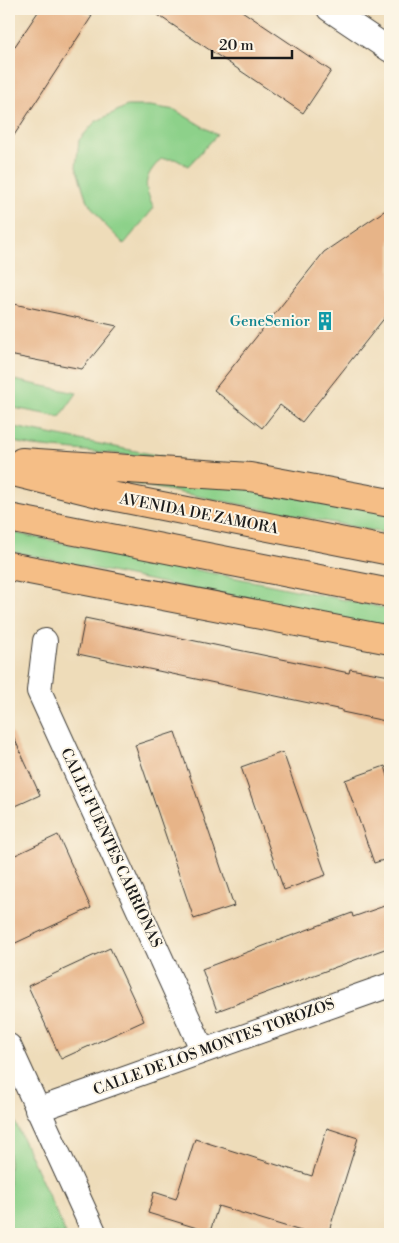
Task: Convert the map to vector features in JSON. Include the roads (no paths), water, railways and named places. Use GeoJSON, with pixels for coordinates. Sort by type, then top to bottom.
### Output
{"type":"FeatureCollection","features":[{"type":"Feature","properties":{"kind":"highway"},"geometry":{"type":"LineString","coordinates":[[9,461],[250,478],[390,503]]}},
{"type":"Feature","properties":{"kind":"highway","name":"AVENIDA DE ZAMORA"},"geometry":{"type":"LineString","coordinates":[[9,471],[106,495],[390,551]]}},
{"type":"Feature","properties":{"kind":"highway"},"geometry":{"type":"LineString","coordinates":[[9,518],[390,593]]}},
{"type":"Feature","properties":{"kind":"highway"},"geometry":{"type":"LineString","coordinates":[[9,566],[390,640]]}},
{"type":"Feature","properties":{"kind":"street"},"geometry":{"type":"LineString","coordinates":[[329,9],[390,50]]}},
{"type":"Feature","properties":{"kind":"street","name":"CALLE FUENTES CARRIONAS"},"geometry":{"type":"LineString","coordinates":[[46,641],[39,691],[203,1051]]}},
{"type":"Feature","properties":{"kind":"street","name":"CALLE DE LOS MONTES TOROZOS"},"geometry":{"type":"LineString","coordinates":[[37,1110],[390,985]]}},
{"type":"Feature","properties":{"kind":"street"},"geometry":{"type":"LineString","coordinates":[[9,1046],[95,1234]]}},
{"type":"Feature","properties":{"kind":"place","name":"GeneSenior"},"geometry":{"type":"Point","coordinates":[325,321]}}]}
